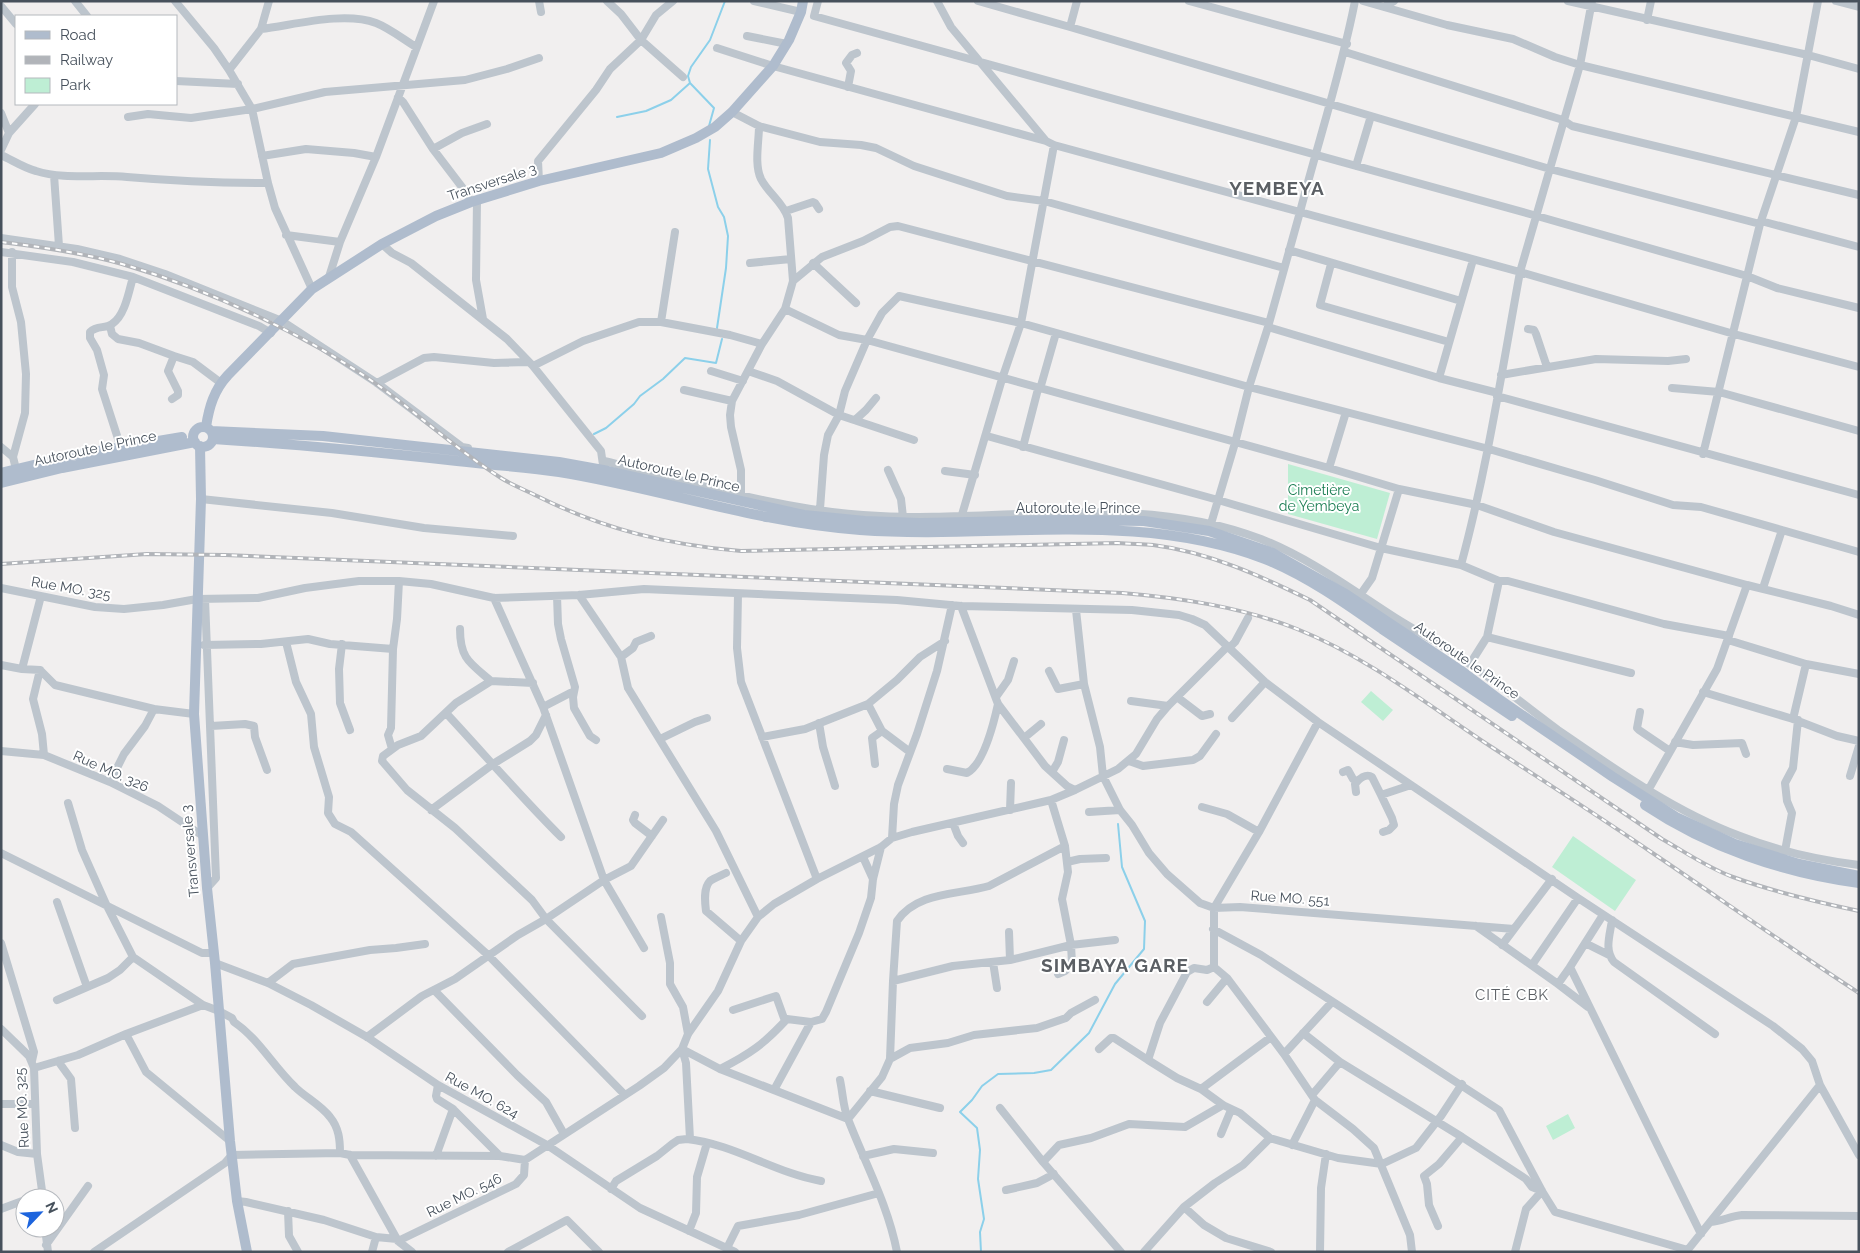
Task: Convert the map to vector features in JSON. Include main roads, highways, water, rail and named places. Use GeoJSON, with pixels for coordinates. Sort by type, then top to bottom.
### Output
{"type":"FeatureCollection","features":[{"type":"Feature","properties":{"kind":"main road","name":"Transversale 3"},"geometry":{"type":"LineString","coordinates":[[210,432],[209,407],[220,384],[312,289],[382,244],[436,216],[474,201],[539,181],[661,152],[696,138],[715,127],[732,112],[773,66],[787,44],[801,12],[803,1]]}},
{"type":"Feature","properties":{"kind":"main road"},"geometry":{"type":"LineString","coordinates":[[198,428],[210,432],[206,446],[196,441],[198,428]]}},
{"type":"Feature","properties":{"kind":"main road","name":"Autoroute le Prince"},"geometry":{"type":"LineString","coordinates":[[210,432],[323,436],[603,465],[811,516],[865,521],[920,523],[961,519],[1144,521],[1210,527],[1273,553],[1358,598],[1463,672],[1646,794],[1676,817],[1735,844],[1799,864],[1859,876]]}},
{"type":"Feature","properties":{"kind":"main road","name":"Autoroute le Prince"},"geometry":{"type":"LineString","coordinates":[[210,432],[557,472],[790,521],[858,530],[922,533],[1072,530],[1142,531],[1202,540],[1266,560],[1306,580],[1351,608],[1672,824],[1732,851],[1798,872],[1859,883]]}},
{"type":"Feature","properties":{"kind":"main road","name":"Transversale 3"},"geometry":{"type":"LineString","coordinates":[[196,441],[201,499],[201,599],[195,644],[194,714],[207,888],[230,1141],[237,1201],[247,1252]]}},
{"type":"Feature","properties":{"kind":"main road","name":"Autoroute le Prince"},"geometry":{"type":"LineString","coordinates":[[1,473],[75,455],[121,448],[196,441]]}},
{"type":"Feature","properties":{"kind":"main road","name":"Autoroute le Prince"},"geometry":{"type":"LineString","coordinates":[[1,484],[62,468],[196,441]]}},
{"type":"Feature","properties":{"kind":"waterway"},"geometry":{"type":"LineString","coordinates":[[709,126],[714,108],[690,83],[688,76],[691,67],[710,40],[725,1]]}},
{"type":"Feature","properties":{"kind":"waterway"},"geometry":{"type":"LineString","coordinates":[[617,117],[646,111],[671,100],[690,83]]}},
{"type":"Feature","properties":{"kind":"waterway"},"geometry":{"type":"LineString","coordinates":[[710,140],[708,169],[718,207],[724,217],[728,236],[726,268],[717,328]]}},
{"type":"Feature","properties":{"kind":"waterway"},"geometry":{"type":"LineString","coordinates":[[594,434],[606,428],[685,358],[716,363],[722,339]]}},
{"type":"Feature","properties":{"kind":"waterway"},"geometry":{"type":"LineString","coordinates":[[981,1252],[980,1232],[984,1219],[978,1179],[980,1150],[977,1128],[960,1112],[982,1086],[998,1074],[1034,1073],[1051,1070],[1089,1033],[1115,984],[1144,949],[1145,921],[1122,867],[1118,824]]}},
{"type":"Feature","properties":{"kind":"railway"},"geometry":{"type":"LineString","coordinates":[[1,242],[62,251],[122,264],[198,290],[249,312],[321,349],[378,385],[471,458],[505,481],[586,518],[636,534],[688,545],[741,551],[1144,544],[1174,548],[1234,566],[1310,600],[1662,839],[1706,864],[1733,877],[1764,887],[1859,911]]}},
{"type":"Feature","properties":{"kind":"railway"},"geometry":{"type":"LineString","coordinates":[[1,564],[147,554],[225,555],[1122,593],[1189,601],[1233,609],[1297,629],[1348,653],[1420,698],[1859,993]]}},
{"type":"Feature","properties":{"kind":"district","name":"YEMBEYA"},"geometry":{"type":"Point","coordinates":[1277,188]}},
{"type":"Feature","properties":{"kind":"district","name":"SIMBAYA GARE"},"geometry":{"type":"Point","coordinates":[1115,965]}},
{"type":"Feature","properties":{"kind":"district","name":"CITÉ CBK"},"geometry":{"type":"Point","coordinates":[1512,995]}},
{"type":"Feature","properties":{"kind":"park label","name":"Cimetière de Yembeya"},"geometry":{"type":"Point","coordinates":[1319,498]}}]}
